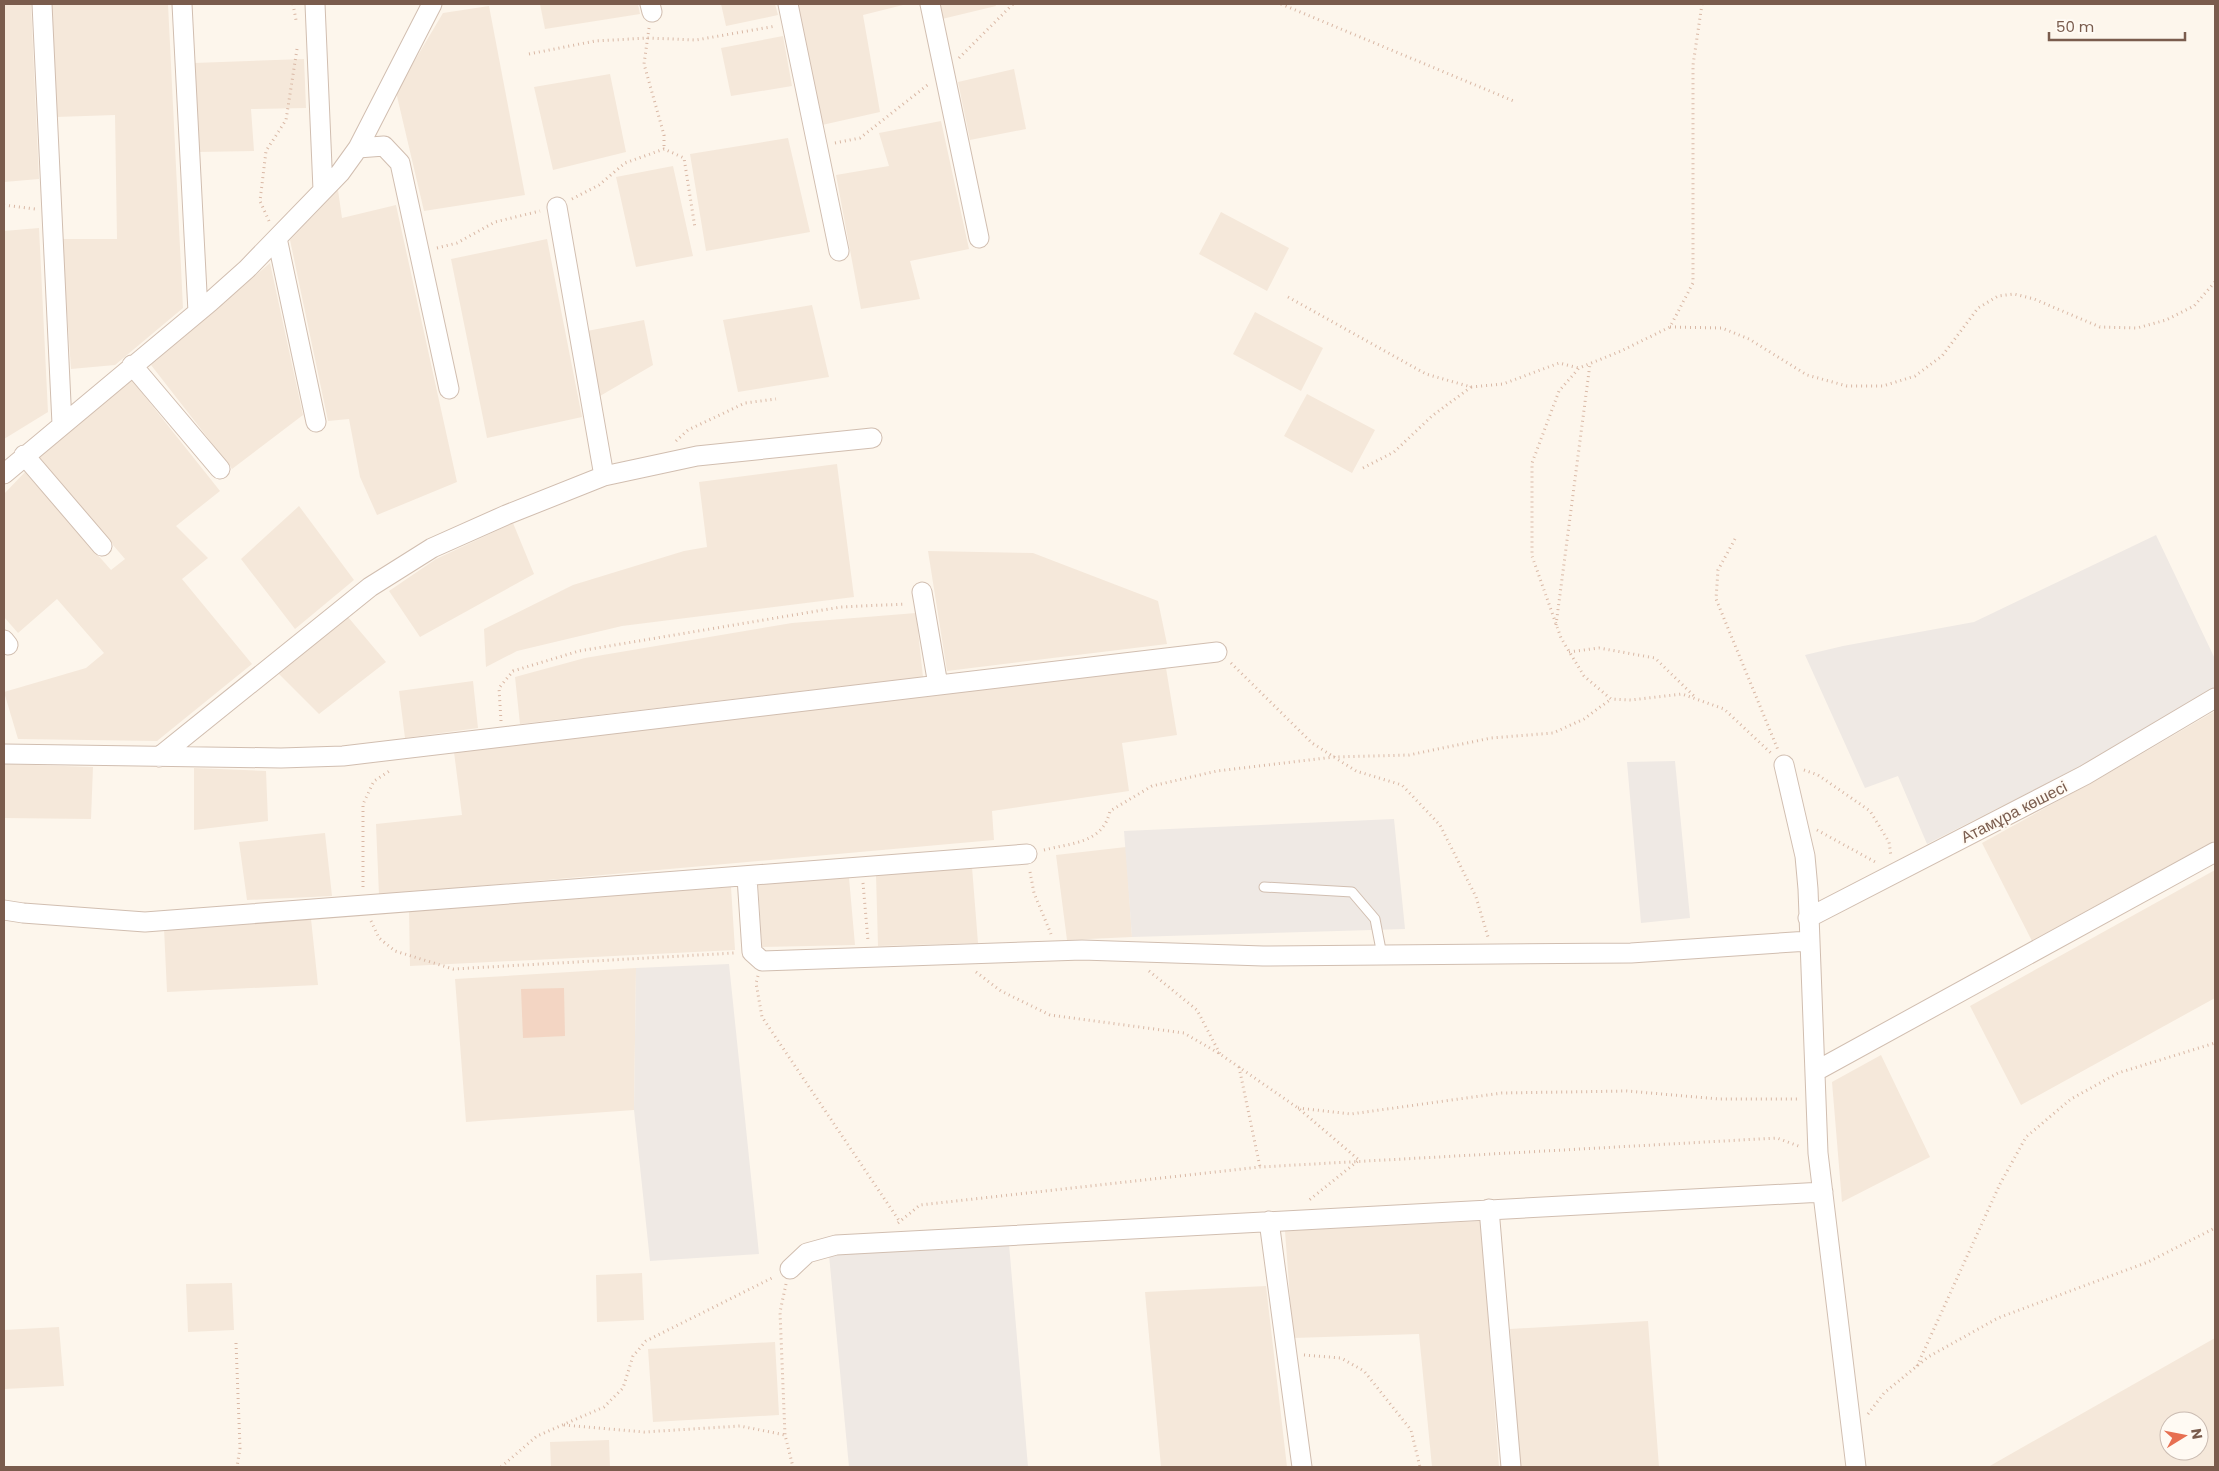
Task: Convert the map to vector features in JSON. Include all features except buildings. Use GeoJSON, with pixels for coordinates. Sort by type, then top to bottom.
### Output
{"type":"FeatureCollection","features":[{"type":"Feature","properties":{"kind":"street"},"geometry":{"type":"LineString","coordinates":[[42,4],[62,424]]}},
{"type":"Feature","properties":{"kind":"street"},"geometry":{"type":"LineString","coordinates":[[182,4],[198,312]]}},
{"type":"Feature","properties":{"kind":"street"},"geometry":{"type":"LineString","coordinates":[[315,4],[323,190]]}},
{"type":"Feature","properties":{"kind":"street"},"geometry":{"type":"LineString","coordinates":[[4,474],[132,365],[198,312],[247,268],[340,173],[358,148],[432,4]]}},
{"type":"Feature","properties":{"kind":"street"},"geometry":{"type":"LineString","coordinates":[[788,4],[839,251]]}},
{"type":"Feature","properties":{"kind":"street"},"geometry":{"type":"LineString","coordinates":[[930,4],[979,238]]}},
{"type":"Feature","properties":{"kind":"street"},"geometry":{"type":"LineString","coordinates":[[358,148],[384,146],[400,164],[449,389]]}},
{"type":"Feature","properties":{"kind":"street"},"geometry":{"type":"LineString","coordinates":[[557,207],[604,476]]}},
{"type":"Feature","properties":{"kind":"street"},"geometry":{"type":"LineString","coordinates":[[277,238],[316,422]]}},
{"type":"Feature","properties":{"kind":"street"},"geometry":{"type":"LineString","coordinates":[[132,365],[220,469]]}},
{"type":"Feature","properties":{"kind":"street"},"geometry":{"type":"LineString","coordinates":[[159,756],[370,587],[432,548],[506,515],[604,476],[697,456],[872,438]]}},
{"type":"Feature","properties":{"kind":"street"},"geometry":{"type":"LineString","coordinates":[[24,456],[102,546]]}},
{"type":"Feature","properties":{"kind":"street"},"geometry":{"type":"LineString","coordinates":[[923,598],[938,685]]}},
{"type":"Feature","properties":{"kind":"street"},"geometry":{"type":"LineString","coordinates":[[4,754],[281,758],[343,756],[1217,652]]}},
{"type":"Feature","properties":{"kind":"street","name":"Атамұра көшесі"},"geometry":{"type":"LineString","coordinates":[[1808,918],[2085,775],[2215,698]]}},
{"type":"Feature","properties":{"kind":"street"},"geometry":{"type":"LineString","coordinates":[[1784,765],[1805,856],[1816,1071],[1818,1153],[1856,1467]]}},
{"type":"Feature","properties":{"kind":"street"},"geometry":{"type":"LineString","coordinates":[[1816,1071],[2215,852]]}},
{"type":"Feature","properties":{"kind":"street"},"geometry":{"type":"LineString","coordinates":[[4,910],[145,922],[1027,854]]}},
{"type":"Feature","properties":{"kind":"street"},"geometry":{"type":"LineString","coordinates":[[747,877],[752,952],[762,960],[1058,951],[1125,951],[1263,956],[1631,953],[1809,941]]}},
{"type":"Feature","properties":{"kind":"street"},"geometry":{"type":"LineString","coordinates":[[790,1269],[807,1253],[836,1245],[1823,1192]]}},
{"type":"Feature","properties":{"kind":"street"},"geometry":{"type":"LineString","coordinates":[[1489,1209],[1511,1467]]}},
{"type":"Feature","properties":{"kind":"street"},"geometry":{"type":"LineString","coordinates":[[1269,1221],[1302,1467]]}},
{"type":"Feature","properties":{"kind":"lane"},"geometry":{"type":"LineString","coordinates":[[1264,887],[1352,892],[1375,919],[1382,955]]}},
{"type":"Feature","properties":{"kind":"path"},"geometry":{"type":"LineString","coordinates":[[293,4],[296,22]]}},
{"type":"Feature","properties":{"kind":"path"},"geometry":{"type":"LineString","coordinates":[[818,148],[860,138],[944,72],[1013,4]]}},
{"type":"Feature","properties":{"kind":"path"},"geometry":{"type":"LineString","coordinates":[[1281,4],[1516,102]]}},
{"type":"Feature","properties":{"kind":"path"},"geometry":{"type":"LineString","coordinates":[[1670,327],[1693,283],[1693,65],[1702,4]]}},
{"type":"Feature","properties":{"kind":"path"},"geometry":{"type":"LineString","coordinates":[[651,8],[644,64],[664,135],[664,149]]}},
{"type":"Feature","properties":{"kind":"path"},"geometry":{"type":"LineString","coordinates":[[529,54],[595,41],[648,38],[696,40],[792,23]]}},
{"type":"Feature","properties":{"kind":"path"},"geometry":{"type":"LineString","coordinates":[[277,238],[260,201],[266,151],[286,120],[299,41]]}},
{"type":"Feature","properties":{"kind":"path"},"geometry":{"type":"LineString","coordinates":[[419,253],[457,244],[495,222],[557,207],[598,185],[625,163],[664,149],[684,158],[695,228]]}},
{"type":"Feature","properties":{"kind":"path"},"geometry":{"type":"LineString","coordinates":[[4,205],[52,211]]}},
{"type":"Feature","properties":{"kind":"path"},"geometry":{"type":"LineString","coordinates":[[1895,874],[1888,842],[1870,811],[1818,774],[1784,765],[1724,709],[1682,694],[1631,700],[1611,698],[1584,676],[1556,626],[1532,556],[1532,463],[1559,391],[1579,368],[1621,351],[1670,327],[1722,328],[1749,339],[1807,375],[1847,386],[1883,386],[1915,376],[1942,356],[1978,308],[1998,296],[2014,294],[2034,299],[2100,327],[2137,328],[2166,320],[2194,306],[2215,282]]}},
{"type":"Feature","properties":{"kind":"path"},"geometry":{"type":"LineString","coordinates":[[1288,297],[1426,374],[1471,387],[1503,384],[1559,363],[1579,368]]}},
{"type":"Feature","properties":{"kind":"path"},"geometry":{"type":"LineString","coordinates":[[1556,626],[1590,364]]}},
{"type":"Feature","properties":{"kind":"path"},"geometry":{"type":"LineString","coordinates":[[1364,468],[1394,452],[1432,416],[1471,387]]}},
{"type":"Feature","properties":{"kind":"path"},"geometry":{"type":"LineString","coordinates":[[651,466],[688,430],[745,403],[776,399]]}},
{"type":"Feature","properties":{"kind":"path"},"geometry":{"type":"LineString","coordinates":[[1734,539],[1718,570],[1716,599],[1768,721],[1784,765]]}},
{"type":"Feature","properties":{"kind":"path"},"geometry":{"type":"LineString","coordinates":[[502,737],[499,688],[513,671],[579,651],[841,607],[923,598]]}},
{"type":"Feature","properties":{"kind":"path"},"geometry":{"type":"LineString","coordinates":[[1569,652],[1599,648],[1655,658],[1698,700]]}},
{"type":"Feature","properties":{"kind":"path"},"geometry":{"type":"LineString","coordinates":[[1217,652],[1240,670],[1312,743],[1356,771],[1402,785],[1440,825],[1476,897],[1493,954]]}},
{"type":"Feature","properties":{"kind":"path"},"geometry":{"type":"LineString","coordinates":[[1058,951],[1034,893],[1027,854],[1092,838],[1107,823],[1110,811],[1152,786],[1217,770],[1334,757],[1409,754],[1491,738],[1553,733],[1584,719],[1611,698]]}},
{"type":"Feature","properties":{"kind":"path"},"geometry":{"type":"LineString","coordinates":[[1795,815],[1825,836],[1854,849],[1895,874]]}},
{"type":"Feature","properties":{"kind":"path"},"geometry":{"type":"LineString","coordinates":[[861,867],[869,957]]}},
{"type":"Feature","properties":{"kind":"path"},"geometry":{"type":"LineString","coordinates":[[1125,951],[1197,1010],[1220,1054]]}},
{"type":"Feature","properties":{"kind":"path"},"geometry":{"type":"LineString","coordinates":[[954,954],[1001,991],[1050,1015],[1184,1034],[1220,1054],[1298,1108],[1360,1160]]}},
{"type":"Feature","properties":{"kind":"path"},"geometry":{"type":"LineString","coordinates":[[762,960],[756,983],[762,1017],[913,1241]]}},
{"type":"Feature","properties":{"kind":"path"},"geometry":{"type":"LineString","coordinates":[[1917,1366],[2000,1184],[2026,1137],[2071,1099],[2118,1073],[2215,1043]]}},
{"type":"Feature","properties":{"kind":"path"},"geometry":{"type":"LineString","coordinates":[[1238,1066],[1260,1167]]}},
{"type":"Feature","properties":{"kind":"path"},"geometry":{"type":"LineString","coordinates":[[1298,1108],[1352,1114],[1502,1093],[1626,1091],[1719,1099],[1817,1099]]}},
{"type":"Feature","properties":{"kind":"path"},"geometry":{"type":"LineString","coordinates":[[892,1226],[900,1222],[920,1205],[1260,1167],[1777,1138],[1818,1153]]}},
{"type":"Feature","properties":{"kind":"path"},"geometry":{"type":"LineString","coordinates":[[1307,1202],[1360,1160]]}},
{"type":"Feature","properties":{"kind":"path"},"geometry":{"type":"LineString","coordinates":[[1853,1432],[1884,1393],[1928,1357],[1998,1318],[2148,1262],[2215,1228]]}},
{"type":"Feature","properties":{"kind":"path"},"geometry":{"type":"LineString","coordinates":[[501,1467],[537,1436],[604,1406],[623,1388],[633,1356],[646,1342],[790,1269]]}},
{"type":"Feature","properties":{"kind":"path"},"geometry":{"type":"LineString","coordinates":[[790,1269],[780,1312],[786,1435],[793,1467]]}},
{"type":"Feature","properties":{"kind":"path"},"geometry":{"type":"LineString","coordinates":[[236,1343],[240,1448],[237,1467]]}},
{"type":"Feature","properties":{"kind":"path"},"geometry":{"type":"LineString","coordinates":[[1286,1353],[1341,1358],[1364,1371],[1411,1430],[1420,1467]]}},
{"type":"Feature","properties":{"kind":"path"},"geometry":{"type":"LineString","coordinates":[[563,1425],[644,1432],[740,1426],[786,1435]]}},
{"type":"Feature","properties":{"kind":"shaded area"},"geometry":{"type":"Polygon","coordinates":[[[4,4],[31,4],[39,179],[4,182],[4,4]]]}},
{"type":"Feature","properties":{"kind":"shaded area"},"geometry":{"type":"Polygon","coordinates":[[[51,4],[168,4],[183,308],[115,365],[71,369],[62,239],[117,239],[115,115],[56,117],[51,4]]]}},
{"type":"Feature","properties":{"kind":"shaded area"},"geometry":{"type":"Polygon","coordinates":[[[540,4],[638,4],[640,14],[545,29],[540,4]]]}},
{"type":"Feature","properties":{"kind":"shaded area"},"geometry":{"type":"Polygon","coordinates":[[[721,4],[775,4],[778,15],[726,26],[721,4]]]}},
{"type":"Feature","properties":{"kind":"shaded area"},"geometry":{"type":"Polygon","coordinates":[[[798,4],[907,4],[863,15],[880,112],[822,125],[798,4]]]}},
{"type":"Feature","properties":{"kind":"shaded area"},"geometry":{"type":"Polygon","coordinates":[[[938,4],[995,4],[996,6],[942,19],[938,4]]]}},
{"type":"Feature","properties":{"kind":"shaded area"},"geometry":{"type":"Polygon","coordinates":[[[489,6],[525,195],[424,211],[396,92],[443,13],[489,6]]]}},
{"type":"Feature","properties":{"kind":"shaded area"},"geometry":{"type":"Polygon","coordinates":[[[783,36],[792,86],[731,96],[721,48],[783,36]]]}},
{"type":"Feature","properties":{"kind":"shaded area"},"geometry":{"type":"Polygon","coordinates":[[[304,59],[306,108],[251,109],[254,151],[197,152],[194,63],[304,59]]]}},
{"type":"Feature","properties":{"kind":"shaded area"},"geometry":{"type":"Polygon","coordinates":[[[1014,69],[1026,129],[970,140],[958,82],[1014,69]]]}},
{"type":"Feature","properties":{"kind":"shaded area"},"geometry":{"type":"Polygon","coordinates":[[[610,74],[626,152],[553,170],[534,87],[610,74]]]}},
{"type":"Feature","properties":{"kind":"shaded area"},"geometry":{"type":"Polygon","coordinates":[[[941,121],[969,249],[910,261],[920,299],[861,309],[836,175],[889,166],[879,133],[941,121]]]}},
{"type":"Feature","properties":{"kind":"shaded area"},"geometry":{"type":"Polygon","coordinates":[[[788,138],[810,232],[706,251],[690,154],[788,138]]]}},
{"type":"Feature","properties":{"kind":"shaded area"},"geometry":{"type":"Polygon","coordinates":[[[673,166],[693,256],[636,267],[616,177],[673,166]]]}},
{"type":"Feature","properties":{"kind":"shaded area"},"geometry":{"type":"Polygon","coordinates":[[[338,190],[342,218],[396,205],[457,482],[377,515],[360,477],[349,419],[328,421],[290,240],[338,190]]]}},
{"type":"Feature","properties":{"kind":"shaded area"},"geometry":{"type":"Polygon","coordinates":[[[1221,212],[1289,248],[1267,291],[1199,254],[1221,212]]]}},
{"type":"Feature","properties":{"kind":"shaded area"},"geometry":{"type":"Polygon","coordinates":[[[39,228],[48,412],[4,439],[4,231],[39,228]]]}},
{"type":"Feature","properties":{"kind":"shaded area"},"geometry":{"type":"Polygon","coordinates":[[[547,239],[582,417],[487,438],[451,259],[547,239]]]}},
{"type":"Feature","properties":{"kind":"shaded area"},"geometry":{"type":"Polygon","coordinates":[[[270,263],[303,415],[232,469],[151,365],[270,263]]]}},
{"type":"Feature","properties":{"kind":"shaded area"},"geometry":{"type":"Polygon","coordinates":[[[812,305],[829,377],[738,392],[723,320],[812,305]]]}},
{"type":"Feature","properties":{"kind":"shaded area"},"geometry":{"type":"Polygon","coordinates":[[[1255,312],[1323,348],[1301,391],[1233,354],[1255,312]]]}},
{"type":"Feature","properties":{"kind":"shaded area"},"geometry":{"type":"Polygon","coordinates":[[[644,320],[653,365],[600,396],[587,331],[644,320]]]}},
{"type":"Feature","properties":{"kind":"shaded area"},"geometry":{"type":"Polygon","coordinates":[[[131,379],[220,491],[176,526],[208,558],[182,579],[252,664],[157,741],[18,739],[4,692],[86,668],[104,653],[57,599],[18,633],[4,617],[4,494],[25,472],[111,570],[125,559],[38,458],[131,379]]]}},
{"type":"Feature","properties":{"kind":"shaded area"},"geometry":{"type":"Polygon","coordinates":[[[1307,394],[1375,430],[1352,473],[1284,436],[1307,394]]]}},
{"type":"Feature","properties":{"kind":"shaded area"},"geometry":{"type":"Polygon","coordinates":[[[837,464],[854,597],[622,626],[517,651],[486,667],[484,629],[573,585],[684,551],[707,547],[699,482],[837,464]]]}},
{"type":"Feature","properties":{"kind":"shaded area"},"geometry":{"type":"Polygon","coordinates":[[[299,506],[354,580],[295,629],[241,559],[299,506]]]}},
{"type":"Feature","properties":{"kind":"shaded area"},"geometry":{"type":"Polygon","coordinates":[[[513,523],[534,574],[420,637],[389,591],[436,559],[513,523]]]}},
{"type":"Feature","properties":{"kind":"shaded area"},"geometry":{"type":"Polygon","coordinates":[[[2156,535],[2215,659],[2215,691],[2083,765],[1927,844],[1898,776],[1865,788],[1805,655],[1843,646],[1974,622],[2156,535]]]}},
{"type":"Feature","properties":{"kind":"shaded area"},"geometry":{"type":"Polygon","coordinates":[[[928,551],[1033,553],[1158,601],[1167,644],[947,671],[928,551]]]}},
{"type":"Feature","properties":{"kind":"shaded area"},"geometry":{"type":"Polygon","coordinates":[[[916,613],[923,677],[520,724],[515,677],[585,658],[792,623],[916,613]]]}},
{"type":"Feature","properties":{"kind":"shaded area"},"geometry":{"type":"Polygon","coordinates":[[[348,617],[386,662],[319,714],[277,672],[348,617]]]}},
{"type":"Feature","properties":{"kind":"shaded area"},"geometry":{"type":"Polygon","coordinates":[[[1166,668],[1177,735],[1122,743],[1129,791],[992,811],[994,840],[379,895],[376,824],[462,815],[454,752],[1166,668]]]}},
{"type":"Feature","properties":{"kind":"shaded area"},"geometry":{"type":"Polygon","coordinates":[[[473,681],[478,728],[405,738],[399,691],[473,681]]]}},
{"type":"Feature","properties":{"kind":"shaded area"},"geometry":{"type":"Polygon","coordinates":[[[2215,711],[2215,840],[2032,941],[1982,843],[2114,770],[2215,711]]]}},
{"type":"Feature","properties":{"kind":"shaded area"},"geometry":{"type":"Polygon","coordinates":[[[1675,761],[1690,918],[1641,923],[1627,762],[1675,761]]]}},
{"type":"Feature","properties":{"kind":"shaded area"},"geometry":{"type":"Polygon","coordinates":[[[4,764],[93,767],[91,819],[4,818],[4,764]]]}},
{"type":"Feature","properties":{"kind":"shaded area"},"geometry":{"type":"Polygon","coordinates":[[[194,768],[266,771],[268,821],[194,830],[194,768]]]}},
{"type":"Feature","properties":{"kind":"shaded area"},"geometry":{"type":"Polygon","coordinates":[[[1394,819],[1405,929],[1132,937],[1124,831],[1394,819]]]}},
{"type":"Feature","properties":{"kind":"shaded area"},"geometry":{"type":"Polygon","coordinates":[[[325,833],[332,896],[247,900],[239,842],[325,833]]]}},
{"type":"Feature","properties":{"kind":"shaded area"},"geometry":{"type":"Polygon","coordinates":[[[1126,847],[1132,937],[1067,940],[1056,855],[1126,847]]]}},
{"type":"Feature","properties":{"kind":"shaded area"},"geometry":{"type":"Polygon","coordinates":[[[972,867],[978,943],[878,946],[876,875],[972,867]]]}},
{"type":"Feature","properties":{"kind":"shaded area"},"geometry":{"type":"Polygon","coordinates":[[[2215,870],[2215,998],[2021,1105],[1970,1006],[2215,870]]]}},
{"type":"Feature","properties":{"kind":"shaded area"},"geometry":{"type":"Polygon","coordinates":[[[849,878],[855,945],[762,947],[758,884],[849,878]]]}},
{"type":"Feature","properties":{"kind":"shaded area"},"geometry":{"type":"Polygon","coordinates":[[[731,887],[735,950],[410,966],[409,910],[731,887]]]}},
{"type":"Feature","properties":{"kind":"shaded area"},"geometry":{"type":"Polygon","coordinates":[[[311,919],[318,985],[167,992],[164,928],[311,919]]]}},
{"type":"Feature","properties":{"kind":"shaded area"},"geometry":{"type":"Polygon","coordinates":[[[729,964],[759,1254],[650,1261],[634,1110],[636,968],[729,964]]]}},
{"type":"Feature","properties":{"kind":"shaded area"},"geometry":{"type":"Polygon","coordinates":[[[636,968],[634,1110],[466,1122],[455,979],[636,968]]]}},
{"type":"Feature","properties":{"kind":"shaded area"},"geometry":{"type":"Polygon","coordinates":[[[1881,1055],[1930,1157],[1842,1202],[1832,1082],[1881,1055]]]}},
{"type":"Feature","properties":{"kind":"shaded area"},"geometry":{"type":"Polygon","coordinates":[[[1481,1221],[1499,1467],[1432,1467],[1419,1334],[1293,1338],[1285,1231],[1481,1221]]]}},
{"type":"Feature","properties":{"kind":"shaded area"},"geometry":{"type":"Polygon","coordinates":[[[1009,1244],[1028,1467],[849,1467],[829,1255],[1009,1244]]]}},
{"type":"Feature","properties":{"kind":"shaded area"},"geometry":{"type":"Polygon","coordinates":[[[642,1273],[644,1320],[597,1322],[596,1275],[642,1273]]]}},
{"type":"Feature","properties":{"kind":"shaded area"},"geometry":{"type":"Polygon","coordinates":[[[232,1283],[234,1330],[188,1332],[186,1284],[232,1283]]]}},
{"type":"Feature","properties":{"kind":"shaded area"},"geometry":{"type":"Polygon","coordinates":[[[1266,1286],[1287,1467],[1161,1467],[1145,1292],[1266,1286]]]}},
{"type":"Feature","properties":{"kind":"shaded area"},"geometry":{"type":"Polygon","coordinates":[[[1648,1321],[1659,1467],[1520,1467],[1510,1329],[1648,1321]]]}},
{"type":"Feature","properties":{"kind":"shaded area"},"geometry":{"type":"Polygon","coordinates":[[[59,1327],[64,1386],[4,1389],[4,1330],[59,1327]]]}},
{"type":"Feature","properties":{"kind":"shaded area"},"geometry":{"type":"Polygon","coordinates":[[[2215,1338],[2215,1467],[1988,1467],[2215,1338]]]}},
{"type":"Feature","properties":{"kind":"shaded area"},"geometry":{"type":"Polygon","coordinates":[[[775,1342],[779,1415],[653,1422],[648,1349],[775,1342]]]}},
{"type":"Feature","properties":{"kind":"shaded area"},"geometry":{"type":"Polygon","coordinates":[[[609,1440],[610,1467],[551,1467],[550,1442],[609,1440]]]}}]}
